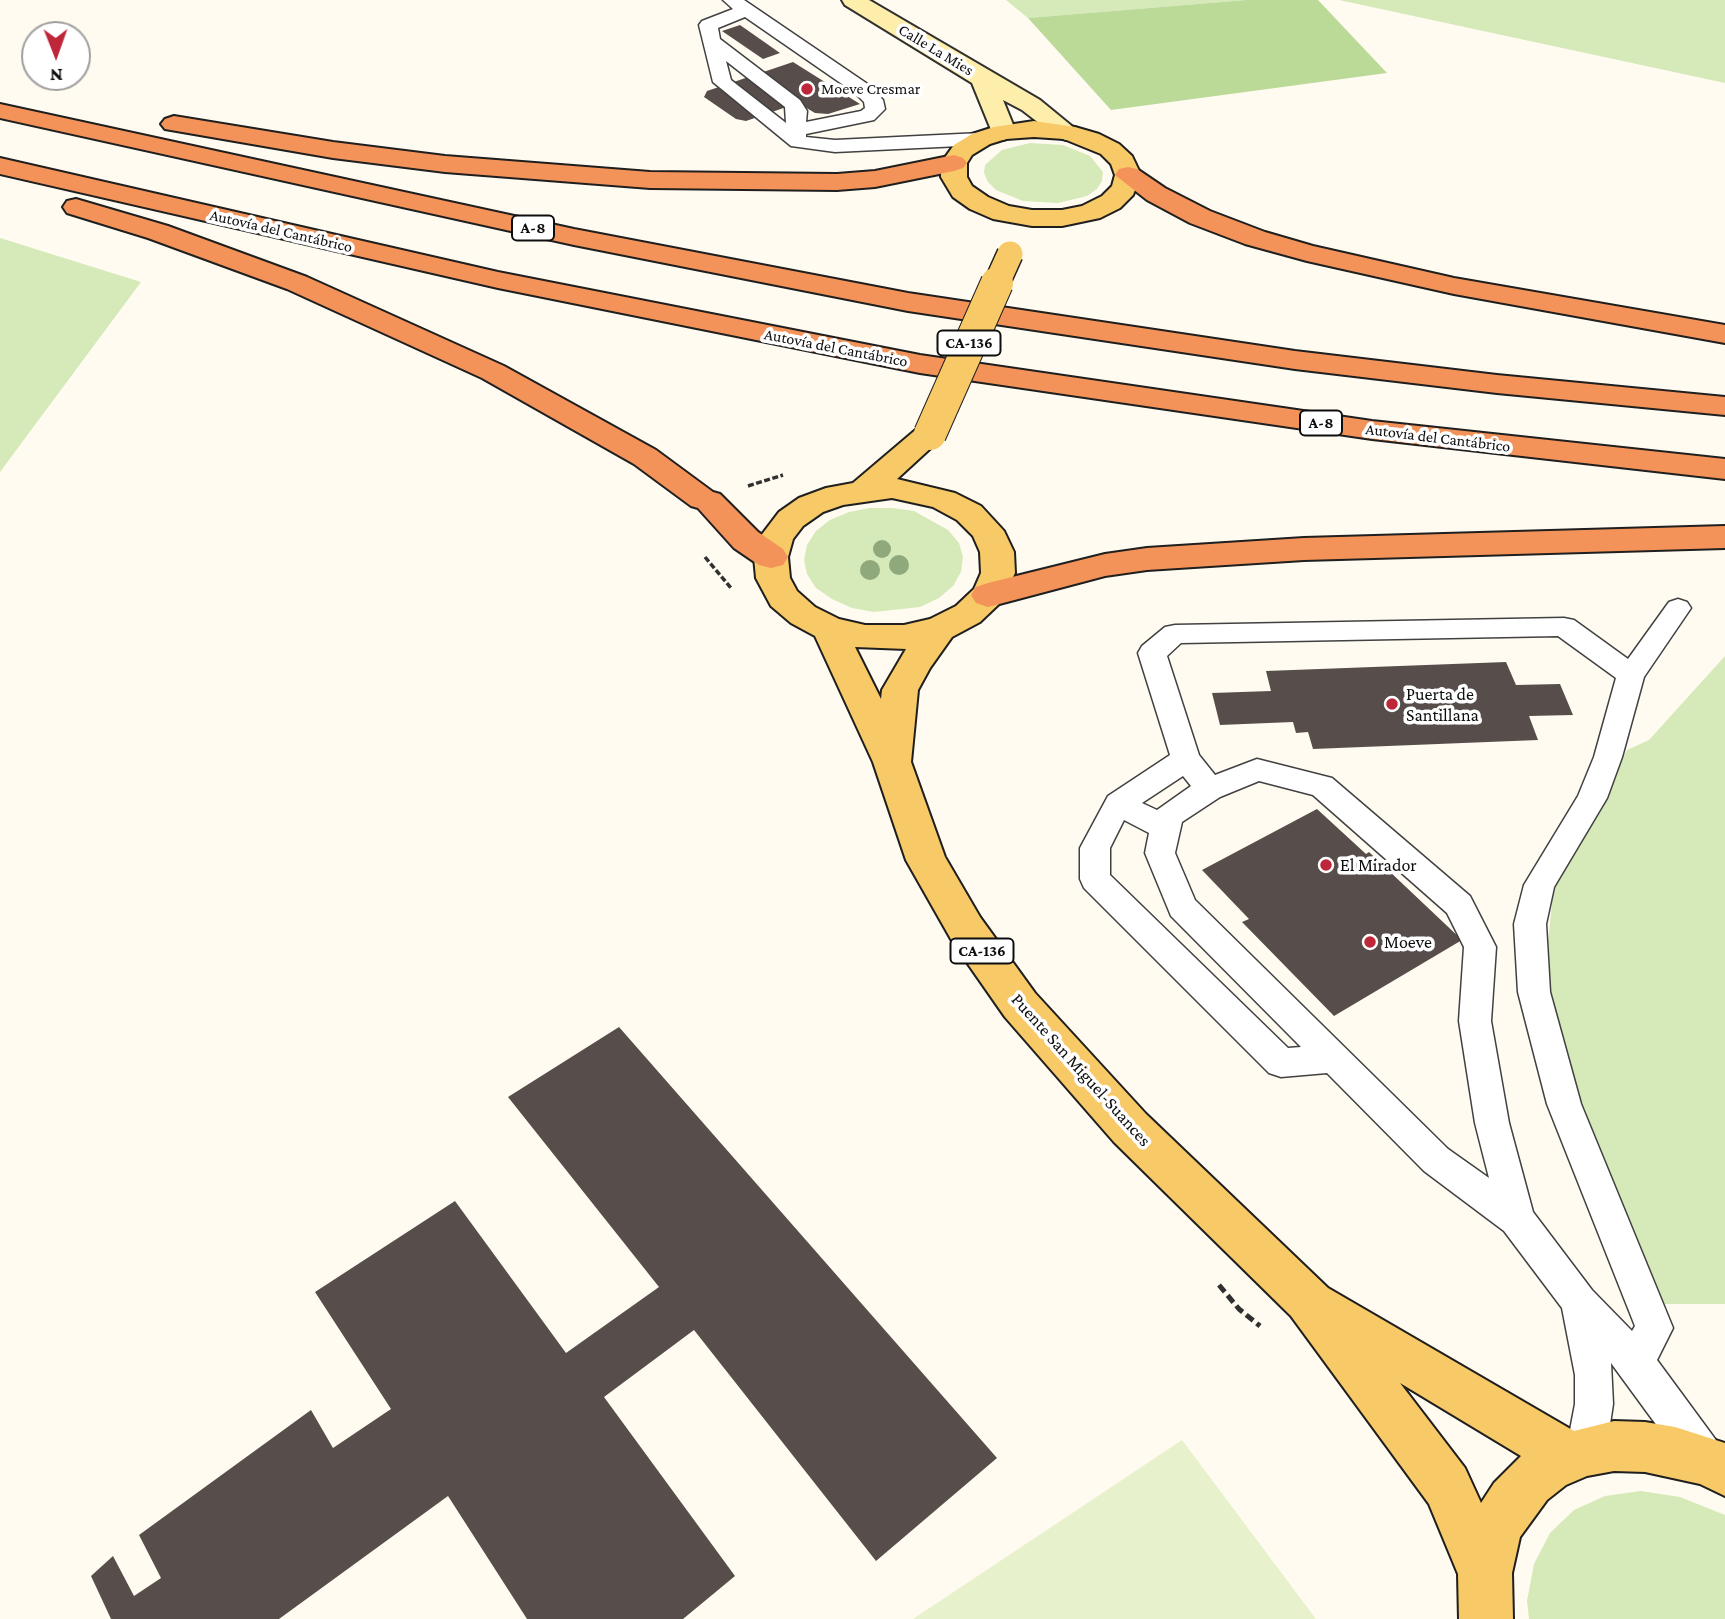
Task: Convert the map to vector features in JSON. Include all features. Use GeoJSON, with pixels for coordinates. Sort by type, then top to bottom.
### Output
{"type":"FeatureCollection","features":[{"type":"Feature","properties":{"kind":"highway"},"geometry":{"type":"LineString","coordinates":[[0,93],[332,150],[540,173],[677,181],[803,184],[876,179],[954,163]]}},
{"type":"Feature","properties":{"kind":"highway","name":"A-8"},"geometry":{"type":"LineString","coordinates":[[0,111],[536,229],[908,302],[1295,360],[1725,406]]}},
{"type":"Feature","properties":{"kind":"highway","name":"Autovía del Cantábrico"},"geometry":{"type":"LineString","coordinates":[[0,166],[498,280],[907,361],[1359,428],[1725,469]]}},
{"type":"Feature","properties":{"kind":"highway"},"geometry":{"type":"LineString","coordinates":[[1128,175],[1156,194],[1200,217],[1255,238],[1307,253],[1454,286],[1725,334]]}},
{"type":"Feature","properties":{"kind":"highway"},"geometry":{"type":"LineString","coordinates":[[0,186],[183,241],[297,283],[438,345],[547,400],[645,457],[702,499],[709,501],[746,540],[771,557]]}},
{"type":"Feature","properties":{"kind":"highway"},"geometry":{"type":"LineString","coordinates":[[988,595],[1105,565],[1173,557],[1304,549],[1725,537]]}},
{"type":"Feature","properties":{"kind":"main road"},"geometry":{"type":"LineString","coordinates":[[1034,129],[1066,132],[1090,139],[1110,149],[1123,161],[1128,175],[1124,189],[1111,202],[1090,212],[1062,218],[1032,218],[1003,213],[979,203],[962,191],[954,177],[954,163],[963,150],[992,136],[1034,129]]}},
{"type":"Feature","properties":{"kind":"main road"},"geometry":{"type":"LineString","coordinates":[[1003,213],[1010,254]]}},
{"type":"Feature","properties":{"kind":"main road"},"geometry":{"type":"LineString","coordinates":[[1010,254],[1032,235],[1062,218]]}},
{"type":"Feature","properties":{"kind":"main road","name":"CA-136"},"geometry":{"type":"LineString","coordinates":[[930,434],[1010,254]]}},
{"type":"Feature","properties":{"kind":"main road"},"geometry":{"type":"LineString","coordinates":[[865,489],[930,434]]}},
{"type":"Feature","properties":{"kind":"main road"},"geometry":{"type":"LineString","coordinates":[[930,434],[933,464],[944,500]]}},
{"type":"Feature","properties":{"kind":"main road"},"geometry":{"type":"LineString","coordinates":[[892,488],[919,492],[944,500],[969,513],[987,531],[997,552],[998,573],[988,595],[968,614],[940,629],[904,637],[865,637],[829,628],[803,615],[783,598],[773,578],[771,557],[777,537],[791,519],[824,500],[865,489],[892,488]]}},
{"type":"Feature","properties":{"kind":"main road","name":"Puente San Miguel-Suances"},"geometry":{"type":"LineString","coordinates":[[829,628],[892,762],[926,860],[966,929],[1020,1005],[1130,1128],[1308,1300],[1447,1486],[1486,1596]]}},
{"type":"Feature","properties":{"kind":"main road","name":"Puente San Miguel-Suances"},"geometry":{"type":"LineString","coordinates":[[892,762],[900,690],[915,662],[940,629]]}},
{"type":"Feature","properties":{"kind":"main road","name":"Puente San Miguel-Suances"},"geometry":{"type":"LineString","coordinates":[[1308,1300],[1578,1454]]}},
{"type":"Feature","properties":{"kind":"main road","name":"Puente San Miguel-Suances"},"geometry":{"type":"LineString","coordinates":[[1486,1596],[1490,1546],[1499,1522],[1512,1501],[1529,1482],[1548,1467],[1578,1454],[1614,1446],[1645,1447],[1716,1465]]}},
{"type":"Feature","properties":{"kind":"street","name":"Calle La Mies"},"geometry":{"type":"LineString","coordinates":[[853,0],[984,79],[1031,104],[1066,132]]}},
{"type":"Feature","properties":{"kind":"street","name":"Calle La Mies"},"geometry":{"type":"LineString","coordinates":[[984,79],[992,136]]}},
{"type":"Feature","properties":{"kind":"lane"},"geometry":{"type":"LineString","coordinates":[[797,137],[812,126],[867,116],[875,109],[873,100],[862,89],[738,5],[708,25],[722,82],[797,137],[814,146],[992,136]]}},
{"type":"Feature","properties":{"kind":"lane"},"geometry":{"type":"LineString","coordinates":[[712,41],[793,104],[797,111],[797,137]]}},
{"type":"Feature","properties":{"kind":"lane"},"geometry":{"type":"LineString","coordinates":[[1634,1362],[1654,1328],[1564,1104],[1534,992],[1530,924],[1539,885],[1592,798],[1608,757],[1631,675],[1678,608]]}},
{"type":"Feature","properties":{"kind":"lane"},"geometry":{"type":"LineString","coordinates":[[1210,789],[1186,759],[1152,653],[1175,634],[1564,627],[1631,675]]}},
{"type":"Feature","properties":{"kind":"lane"},"geometry":{"type":"LineString","coordinates":[[1186,759],[1118,804],[1095,848],[1095,879],[1281,1063],[1335,1058]]}},
{"type":"Feature","properties":{"kind":"lane"},"geometry":{"type":"LineString","coordinates":[[1517,1219],[1492,1123],[1475,1021],[1480,947],[1459,905],[1322,786],[1257,771],[1210,789],[1168,816],[1160,853],[1182,907],[1436,1160],[1517,1219],[1579,1302],[1634,1362],[1716,1465]]}},
{"type":"Feature","properties":{"kind":"lane"},"geometry":{"type":"LineString","coordinates":[[1118,804],[1166,827]]}},
{"type":"Feature","properties":{"kind":"lane"},"geometry":{"type":"LineString","coordinates":[[1578,1454],[1594,1404],[1594,1375],[1579,1302]]}},
{"type":"Feature","properties":{"kind":"green space"},"geometry":{"type":"Polygon","coordinates":[[[1006,0],[1246,0],[1028,18],[1006,0]]]}},
{"type":"Feature","properties":{"kind":"green space"},"geometry":{"type":"Polygon","coordinates":[[[1246,0],[1318,0],[1387,73],[1111,110],[1028,18],[1246,0]]]}},
{"type":"Feature","properties":{"kind":"green space"},"geometry":{"type":"Polygon","coordinates":[[[1339,0],[1725,0],[1725,83],[1339,0]]]}},
{"type":"Feature","properties":{"kind":"green space"},"geometry":{"type":"Polygon","coordinates":[[[1030,143],[1063,145],[1090,156],[1103,172],[1102,181],[1097,189],[1087,196],[1058,203],[1023,201],[996,190],[984,173],[985,165],[1002,150],[1030,143]]]}},
{"type":"Feature","properties":{"kind":"green space"},"geometry":{"type":"Polygon","coordinates":[[[0,238],[141,282],[0,472],[0,238]]]}},
{"type":"Feature","properties":{"kind":"green space"},"geometry":{"type":"Polygon","coordinates":[[[870,508],[914,511],[948,530],[959,543],[963,557],[961,572],[953,586],[939,598],[920,607],[874,612],[852,608],[816,588],[807,574],[804,560],[807,545],[816,531],[830,520],[849,512],[870,508]]]}},
{"type":"Feature","properties":{"kind":"green space"},"geometry":{"type":"Polygon","coordinates":[[[1725,656],[1725,1304],[1655,1304],[1587,1124],[1544,980],[1554,884],[1627,750],[1649,740],[1725,656]]]}},
{"type":"Feature","properties":{"kind":"green space"},"geometry":{"type":"Polygon","coordinates":[[[1182,1440],[1316,1619],[913,1619],[1182,1440]]]}},
{"type":"Feature","properties":{"kind":"green space"},"geometry":{"type":"Polygon","coordinates":[[[1641,1491],[1680,1497],[1725,1515],[1725,1619],[1529,1619],[1527,1601],[1534,1564],[1550,1533],[1574,1510],[1605,1496],[1641,1491]]]}},
{"type":"Feature","properties":{"kind":"building"},"geometry":{"type":"Polygon","coordinates":[[[740,25],[780,53],[763,59],[722,31],[740,25]]]}},
{"type":"Feature","properties":{"kind":"building"},"geometry":{"type":"Polygon","coordinates":[[[793,62],[860,104],[828,114],[815,113],[798,103],[746,121],[736,119],[704,97],[707,91],[793,62]]]}},
{"type":"Feature","properties":{"kind":"building","name":"Puerta de Santillana"},"geometry":{"type":"Polygon","coordinates":[[[1506,662],[1516,685],[1560,684],[1573,715],[1529,716],[1538,740],[1313,749],[1308,732],[1296,733],[1293,722],[1220,725],[1212,693],[1271,691],[1266,671],[1506,662]]]}},
{"type":"Feature","properties":{"kind":"building"},"geometry":{"type":"Polygon","coordinates":[[[1317,809],[1366,854],[1369,852],[1462,940],[1334,1016],[1242,922],[1249,919],[1202,870],[1317,809]]]}},
{"type":"Feature","properties":{"kind":"building"},"geometry":{"type":"Polygon","coordinates":[[[619,1027],[997,1458],[876,1561],[694,1330],[604,1397],[735,1576],[683,1619],[527,1619],[448,1496],[279,1619],[111,1619],[91,1576],[113,1556],[134,1596],[161,1578],[139,1535],[311,1410],[333,1448],[391,1409],[315,1292],[455,1201],[566,1353],[659,1287],[508,1097],[619,1027]]]}},
{"type":"Feature","properties":{"kind":"place","name":"Moeve Cresmar"},"geometry":{"type":"Point","coordinates":[807,89]}},
{"type":"Feature","properties":{"kind":"place","name":"Puerta de Santillana"},"geometry":{"type":"Point","coordinates":[1392,704]}},
{"type":"Feature","properties":{"kind":"place","name":"El Mirador"},"geometry":{"type":"Point","coordinates":[1326,865]}},
{"type":"Feature","properties":{"kind":"place","name":"Moeve"},"geometry":{"type":"Point","coordinates":[1370,942]}}]}
